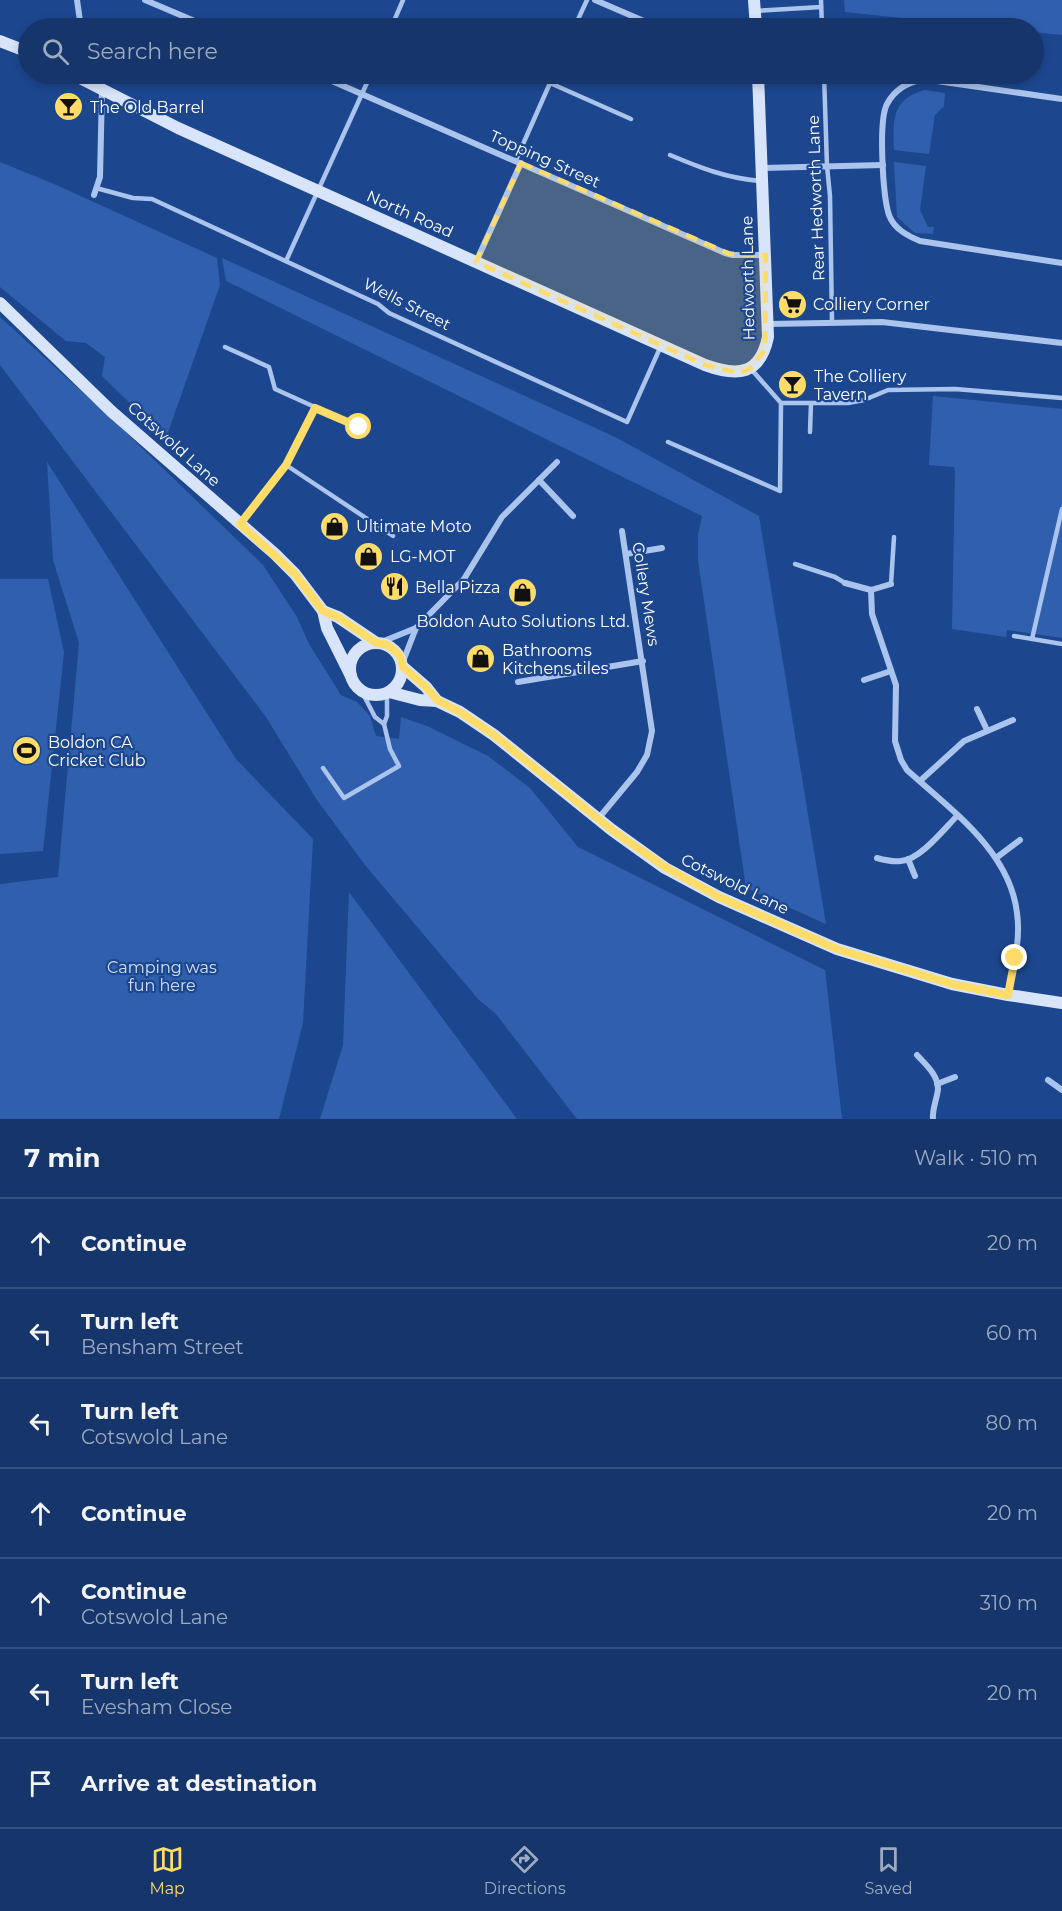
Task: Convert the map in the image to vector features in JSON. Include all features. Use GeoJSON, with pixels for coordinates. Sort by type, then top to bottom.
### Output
{"type":"FeatureCollection","features":[{"type":"Feature","properties":{"kind":"street"},"geometry":{"type":"LineString","coordinates":[[77,0],[80,18]]}},
{"type":"Feature","properties":{"kind":"street"},"geometry":{"type":"LineString","coordinates":[[145,0],[187,18]]}},
{"type":"Feature","properties":{"kind":"street"},"geometry":{"type":"LineString","coordinates":[[595,0],[637,18]]}},
{"type":"Feature","properties":{"kind":"street"},"geometry":{"type":"LineString","coordinates":[[0,40],[18,48]]}},
{"type":"Feature","properties":{"kind":"street","name":"North Road"},"geometry":{"type":"LineString","coordinates":[[93,84],[178,128],[705,365],[722,371],[745,371]]}},
{"type":"Feature","properties":{"kind":"street","name":"Topping Street"},"geometry":{"type":"LineString","coordinates":[[339,84],[730,254],[766,255]]}},
{"type":"Feature","properties":{"kind":"street","name":"Hedworth Lane"},"geometry":{"type":"LineString","coordinates":[[745,371],[765,350],[768,337],[758,84]]}},
{"type":"Feature","properties":{"kind":"street"},"geometry":{"type":"LineString","coordinates":[[907,84],[896,92],[886,106],[882,120],[883,165],[889,215],[899,230],[920,241],[1062,263]]}},
{"type":"Feature","properties":{"kind":"street"},"geometry":{"type":"LineString","coordinates":[[958,84],[1062,99]]}},
{"type":"Feature","properties":{"kind":"street"},"geometry":{"type":"LineString","coordinates":[[94,195],[100,177],[102,89]]}},
{"type":"Feature","properties":{"kind":"street"},"geometry":{"type":"LineString","coordinates":[[476,262],[519,161]]}},
{"type":"Feature","properties":{"kind":"street"},"geometry":{"type":"LineString","coordinates":[[763,175],[827,166],[883,165]]}},
{"type":"Feature","properties":{"kind":"street","name":"Cotswold Lane"},"geometry":{"type":"LineString","coordinates":[[0,303],[111,411],[295,574],[323,611],[327,628],[351,676]]}},
{"type":"Feature","properties":{"kind":"street"},"geometry":{"type":"LineString","coordinates":[[768,324],[882,322],[1062,343]]}},
{"type":"Feature","properties":{"kind":"street"},"geometry":{"type":"LineString","coordinates":[[416,628],[360,648],[355,653],[351,660],[351,676],[361,690],[373,695],[388,693],[399,682],[402,665],[416,628],[464,579],[502,518],[556,462]]}},
{"type":"Feature","properties":{"kind":"street"},"geometry":{"type":"LineString","coordinates":[[538,480],[573,516]]}},
{"type":"Feature","properties":{"kind":"street","name":"Collery Mews"},"geometry":{"type":"LineString","coordinates":[[598,819],[637,772],[647,754],[652,731],[622,531]]}},
{"type":"Feature","properties":{"kind":"street"},"geometry":{"type":"LineString","coordinates":[[626,554],[662,548]]}},
{"type":"Feature","properties":{"kind":"street"},"geometry":{"type":"LineString","coordinates":[[845,583],[871,590],[891,584]]}},
{"type":"Feature","properties":{"kind":"street"},"geometry":{"type":"LineString","coordinates":[[871,590],[872,614],[897,696],[895,741],[897,752],[908,770],[957,816],[996,858],[1011,889],[1017,912],[1018,937],[1008,995]]}},
{"type":"Feature","properties":{"kind":"street","name":"Cotswold Lane"},"geometry":{"type":"LineString","coordinates":[[323,611],[338,617],[377,643]]}},
{"type":"Feature","properties":{"kind":"street"},"geometry":{"type":"LineString","coordinates":[[377,643],[394,650],[402,665]]}},
{"type":"Feature","properties":{"kind":"street","name":"Collery Mews"},"geometry":{"type":"LineString","coordinates":[[518,682],[643,661]]}},
{"type":"Feature","properties":{"kind":"street","name":"Cotswold Lane"},"geometry":{"type":"LineString","coordinates":[[402,665],[437,700],[460,712],[494,735],[598,819],[665,867],[719,897],[837,949],[952,984],[1062,1003]]}},
{"type":"Feature","properties":{"kind":"street"},"geometry":{"type":"LineString","coordinates":[[864,680],[891,671]]}},
{"type":"Feature","properties":{"kind":"street","name":"Cotswold Lane"},"geometry":{"type":"LineString","coordinates":[[388,693],[420,700],[437,700]]}},
{"type":"Feature","properties":{"kind":"street"},"geometry":{"type":"LineString","coordinates":[[977,709],[987,730]]}},
{"type":"Feature","properties":{"kind":"street"},"geometry":{"type":"LineString","coordinates":[[920,781],[958,745],[1013,720]]}},
{"type":"Feature","properties":{"kind":"street"},"geometry":{"type":"LineString","coordinates":[[877,858],[901,861],[908,859],[920,852],[957,816]]}},
{"type":"Feature","properties":{"kind":"street"},"geometry":{"type":"LineString","coordinates":[[996,858],[1020,840]]}},
{"type":"Feature","properties":{"kind":"street"},"geometry":{"type":"LineString","coordinates":[[908,859],[915,876]]}},
{"type":"Feature","properties":{"kind":"street"},"geometry":{"type":"LineString","coordinates":[[917,1056],[932,1072],[937,1084],[933,1119]]}},
{"type":"Feature","properties":{"kind":"street"},"geometry":{"type":"LineString","coordinates":[[937,1084],[955,1077]]}},
{"type":"Feature","properties":{"kind":"street"},"geometry":{"type":"LineString","coordinates":[[1048,1080],[1062,1090]]}},
{"type":"Feature","properties":{"kind":"lane"},"geometry":{"type":"LineString","coordinates":[[395,18],[403,0]]}},
{"type":"Feature","properties":{"kind":"lane"},"geometry":{"type":"LineString","coordinates":[[579,18],[587,0]]}},
{"type":"Feature","properties":{"kind":"lane"},"geometry":{"type":"LineString","coordinates":[[821,0],[822,18]]}},
{"type":"Feature","properties":{"kind":"lane"},"geometry":{"type":"LineString","coordinates":[[754,5],[821,7]]}},
{"type":"Feature","properties":{"kind":"lane"},"geometry":{"type":"LineString","coordinates":[[286,261],[366,84]]}},
{"type":"Feature","properties":{"kind":"lane"},"geometry":{"type":"LineString","coordinates":[[519,161],[550,84]]}},
{"type":"Feature","properties":{"kind":"lane"},"geometry":{"type":"LineString","coordinates":[[552,84],[631,119]]}},
{"type":"Feature","properties":{"kind":"lane","name":"Rear Hedworth Lane"},"geometry":{"type":"LineString","coordinates":[[824,84],[830,196],[832,322]]}},
{"type":"Feature","properties":{"kind":"lane"},"geometry":{"type":"LineString","coordinates":[[670,155],[718,175],[739,179],[763,175]]}},
{"type":"Feature","properties":{"kind":"lane","name":"Wells Street"},"geometry":{"type":"LineString","coordinates":[[96,188],[133,198],[152,199],[378,304],[390,313],[627,422],[662,345]]}},
{"type":"Feature","properties":{"kind":"lane"},"geometry":{"type":"LineString","coordinates":[[225,347],[268,367],[275,389],[359,427]]}},
{"type":"Feature","properties":{"kind":"lane"},"geometry":{"type":"LineString","coordinates":[[745,371],[781,403],[848,403],[864,400],[888,390],[955,389],[1062,398]]}},
{"type":"Feature","properties":{"kind":"lane"},"geometry":{"type":"LineString","coordinates":[[668,442],[780,491],[781,403]]}},
{"type":"Feature","properties":{"kind":"lane"},"geometry":{"type":"LineString","coordinates":[[810,432],[811,403]]}},
{"type":"Feature","properties":{"kind":"lane"},"geometry":{"type":"LineString","coordinates":[[240,524],[286,465],[315,408]]}},
{"type":"Feature","properties":{"kind":"lane"},"geometry":{"type":"LineString","coordinates":[[286,465],[393,536]]}},
{"type":"Feature","properties":{"kind":"lane"},"geometry":{"type":"LineString","coordinates":[[1032,639],[1062,509]]}},
{"type":"Feature","properties":{"kind":"lane"},"geometry":{"type":"LineString","coordinates":[[891,584],[894,537]]}},
{"type":"Feature","properties":{"kind":"lane"},"geometry":{"type":"LineString","coordinates":[[795,564],[845,583]]}},
{"type":"Feature","properties":{"kind":"lane"},"geometry":{"type":"LineString","coordinates":[[1014,636],[1062,644]]}},
{"type":"Feature","properties":{"kind":"lane"},"geometry":{"type":"LineString","coordinates":[[361,690],[375,717],[384,724]]}},
{"type":"Feature","properties":{"kind":"lane"},"geometry":{"type":"LineString","coordinates":[[323,768],[344,798],[399,766],[390,749],[384,724],[387,716],[388,693]]}},
{"type":"Feature","properties":{"kind":"highlighted area"},"geometry":{"type":"Polygon","coordinates":[[[521,163],[730,254],[766,255],[765,350],[750,369],[739,373],[705,365],[476,262],[521,163]]]}},
{"type":"Feature","properties":{"kind":"green space"},"geometry":{"type":"Polygon","coordinates":[[[844,0],[1062,0],[1062,35],[1044,33],[1044,18],[902,18],[845,12],[844,0]]]}},
{"type":"Feature","properties":{"kind":"green space"},"geometry":{"type":"Polygon","coordinates":[[[925,90],[945,93],[944,106],[935,115],[929,154],[894,150],[896,112],[906,99],[925,90]]]}},
{"type":"Feature","properties":{"kind":"green space"},"geometry":{"type":"Polygon","coordinates":[[[0,162],[217,258],[220,285],[166,438],[102,376],[105,357],[86,343],[66,341],[0,287],[0,162]]]}},
{"type":"Feature","properties":{"kind":"green space"},"geometry":{"type":"Polygon","coordinates":[[[894,162],[926,166],[920,210],[928,227],[934,227],[933,234],[915,233],[897,217],[894,162]]]}},
{"type":"Feature","properties":{"kind":"green space"},"geometry":{"type":"Polygon","coordinates":[[[222,258],[615,437],[759,516],[826,924],[746,888],[698,560],[698,535],[702,516],[226,281],[222,258]]]}},
{"type":"Feature","properties":{"kind":"green space"},"geometry":{"type":"Polygon","coordinates":[[[0,317],[114,421],[263,565],[297,617],[309,644],[341,695],[357,702],[370,716],[376,736],[399,739],[401,717],[427,726],[488,756],[530,788],[578,847],[825,970],[842,1119],[577,1119],[496,1014],[478,999],[365,865],[317,800],[266,717],[0,365],[0,317]]]}},
{"type":"Feature","properties":{"kind":"green space"},"geometry":{"type":"Polygon","coordinates":[[[933,396],[1062,409],[1062,638],[1007,630],[1006,637],[952,629],[955,471],[954,467],[929,465],[933,396]]]}},
{"type":"Feature","properties":{"kind":"green space","name":"Camping was fun here"},"geometry":{"type":"Polygon","coordinates":[[[47,462],[236,759],[313,839],[303,1023],[279,1119],[0,1119],[0,884],[58,877],[79,643],[53,560],[47,462]]]}},
{"type":"Feature","properties":{"kind":"green space","name":"Boldon CA Cricket Club"},"geometry":{"type":"Polygon","coordinates":[[[0,579],[48,579],[64,652],[43,851],[0,854],[0,579]]]}},
{"type":"Feature","properties":{"kind":"green space"},"geometry":{"type":"Polygon","coordinates":[[[349,892],[517,1119],[320,1119],[343,1045],[349,892]]]}},
{"type":"Feature","properties":{"kind":"place","name":"The Old Barrel"},"geometry":{"type":"Point","coordinates":[69,107]}},
{"type":"Feature","properties":{"kind":"place","name":"Colliery Corner"},"geometry":{"type":"Point","coordinates":[792,304]}},
{"type":"Feature","properties":{"kind":"place","name":"The Colliery Tavern"},"geometry":{"type":"Point","coordinates":[793,385]}},
{"type":"Feature","properties":{"kind":"place","name":"Ultimate Moto"},"geometry":{"type":"Point","coordinates":[335,526]}},
{"type":"Feature","properties":{"kind":"place","name":"LG-MOT"},"geometry":{"type":"Point","coordinates":[369,556]}},
{"type":"Feature","properties":{"kind":"place","name":"Bella Pizza"},"geometry":{"type":"Point","coordinates":[394,587]}},
{"type":"Feature","properties":{"kind":"place","name":"Boldon Auto Solutions Ltd."},"geometry":{"type":"Point","coordinates":[523,593]}},
{"type":"Feature","properties":{"kind":"place","name":"Bathrooms Kitchens tiles"},"geometry":{"type":"Point","coordinates":[481,659]}},
{"type":"Feature","properties":{"kind":"place","name":"Boldon CA Cricket Club"},"geometry":{"type":"Point","coordinates":[27,751]}},
{"type":"Feature","properties":{"kind":"route"},"geometry":{"type":"LineString","coordinates":[[359,427],[315,408],[286,465],[240,524],[295,574],[323,611],[338,617],[375,642],[387,645],[394,650],[400,656],[403,667],[437,700],[478,723],[612,830],[665,867],[719,897],[837,949],[952,984],[1008,995],[1015,958]]}}]}
